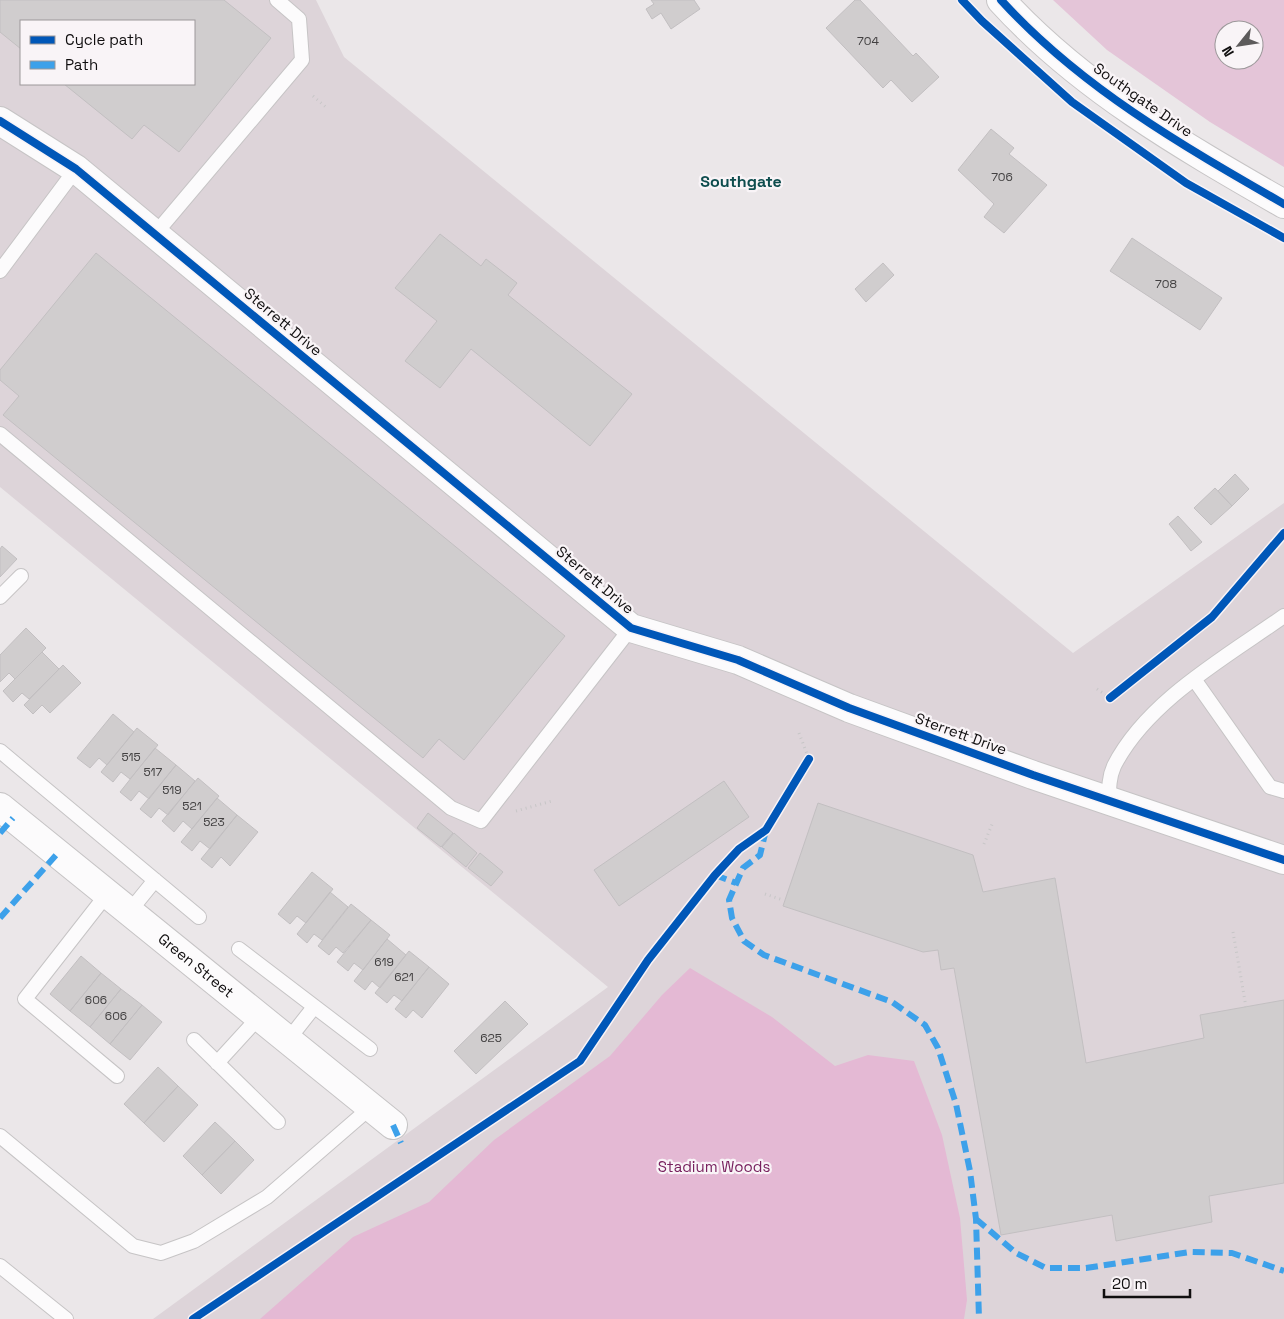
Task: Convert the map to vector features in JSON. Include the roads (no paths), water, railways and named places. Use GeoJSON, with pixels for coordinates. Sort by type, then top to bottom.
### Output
{"type":"FeatureCollection","features":[{"type":"Feature","properties":{"kind":"street","name":"Southgate Drive"},"geometry":{"type":"LineString","coordinates":[[1001,0],[1057,54],[1117,101],[1190,150],[1284,204]]}},
{"type":"Feature","properties":{"kind":"street","name":"Sterrett Drive"},"geometry":{"type":"LineString","coordinates":[[0,122],[76,169],[631,628],[738,660],[849,708],[1033,775],[1284,860]]}},
{"type":"Feature","properties":{"kind":"street","name":"Green Street"},"geometry":{"type":"LineString","coordinates":[[0,808],[393,1125]]}},
{"type":"Feature","properties":{"kind":"lane"},"geometry":{"type":"LineString","coordinates":[[155,234],[302,60],[299,19],[277,0]]}},
{"type":"Feature","properties":{"kind":"lane"},"geometry":{"type":"LineString","coordinates":[[0,272],[76,169]]}},
{"type":"Feature","properties":{"kind":"lane"},"geometry":{"type":"LineString","coordinates":[[0,434],[451,808],[481,821],[631,628]]}},
{"type":"Feature","properties":{"kind":"lane"},"geometry":{"type":"LineString","coordinates":[[0,597],[21,576]]}},
{"type":"Feature","properties":{"kind":"lane"},"geometry":{"type":"LineString","coordinates":[[1109,800],[1110,780],[1114,767],[1150,717],[1194,679],[1284,616]]}},
{"type":"Feature","properties":{"kind":"lane"},"geometry":{"type":"LineString","coordinates":[[1194,679],[1270,787],[1284,791]]}},
{"type":"Feature","properties":{"kind":"lane"},"geometry":{"type":"LineString","coordinates":[[2,757],[199,917]]}},
{"type":"Feature","properties":{"kind":"lane"},"geometry":{"type":"LineString","coordinates":[[129,912],[155,880]]}},
{"type":"Feature","properties":{"kind":"lane"},"geometry":{"type":"LineString","coordinates":[[107,894],[25,999],[117,1076]]}},
{"type":"Feature","properties":{"kind":"lane"},"geometry":{"type":"LineString","coordinates":[[239,949],[370,1049]]}},
{"type":"Feature","properties":{"kind":"lane"},"geometry":{"type":"LineString","coordinates":[[288,1040],[314,1007]]}},
{"type":"Feature","properties":{"kind":"lane"},"geometry":{"type":"LineString","coordinates":[[217,1063],[259,1017]]}},
{"type":"Feature","properties":{"kind":"lane"},"geometry":{"type":"LineString","coordinates":[[194,1040],[278,1122]]}},
{"type":"Feature","properties":{"kind":"lane"},"geometry":{"type":"LineString","coordinates":[[0,1136],[133,1246],[161,1253],[194,1241],[267,1197],[371,1107]]}},
{"type":"Feature","properties":{"kind":"lane"},"geometry":{"type":"LineString","coordinates":[[0,1266],[66,1319]]}},
{"type":"Feature","properties":{"kind":"district","name":"Southgate"},"geometry":{"type":"Point","coordinates":[741,181]}},
{"type":"Feature","properties":{"kind":"park label","name":"Stadium Woods"},"geometry":{"type":"Point","coordinates":[714,1167]}}]}
